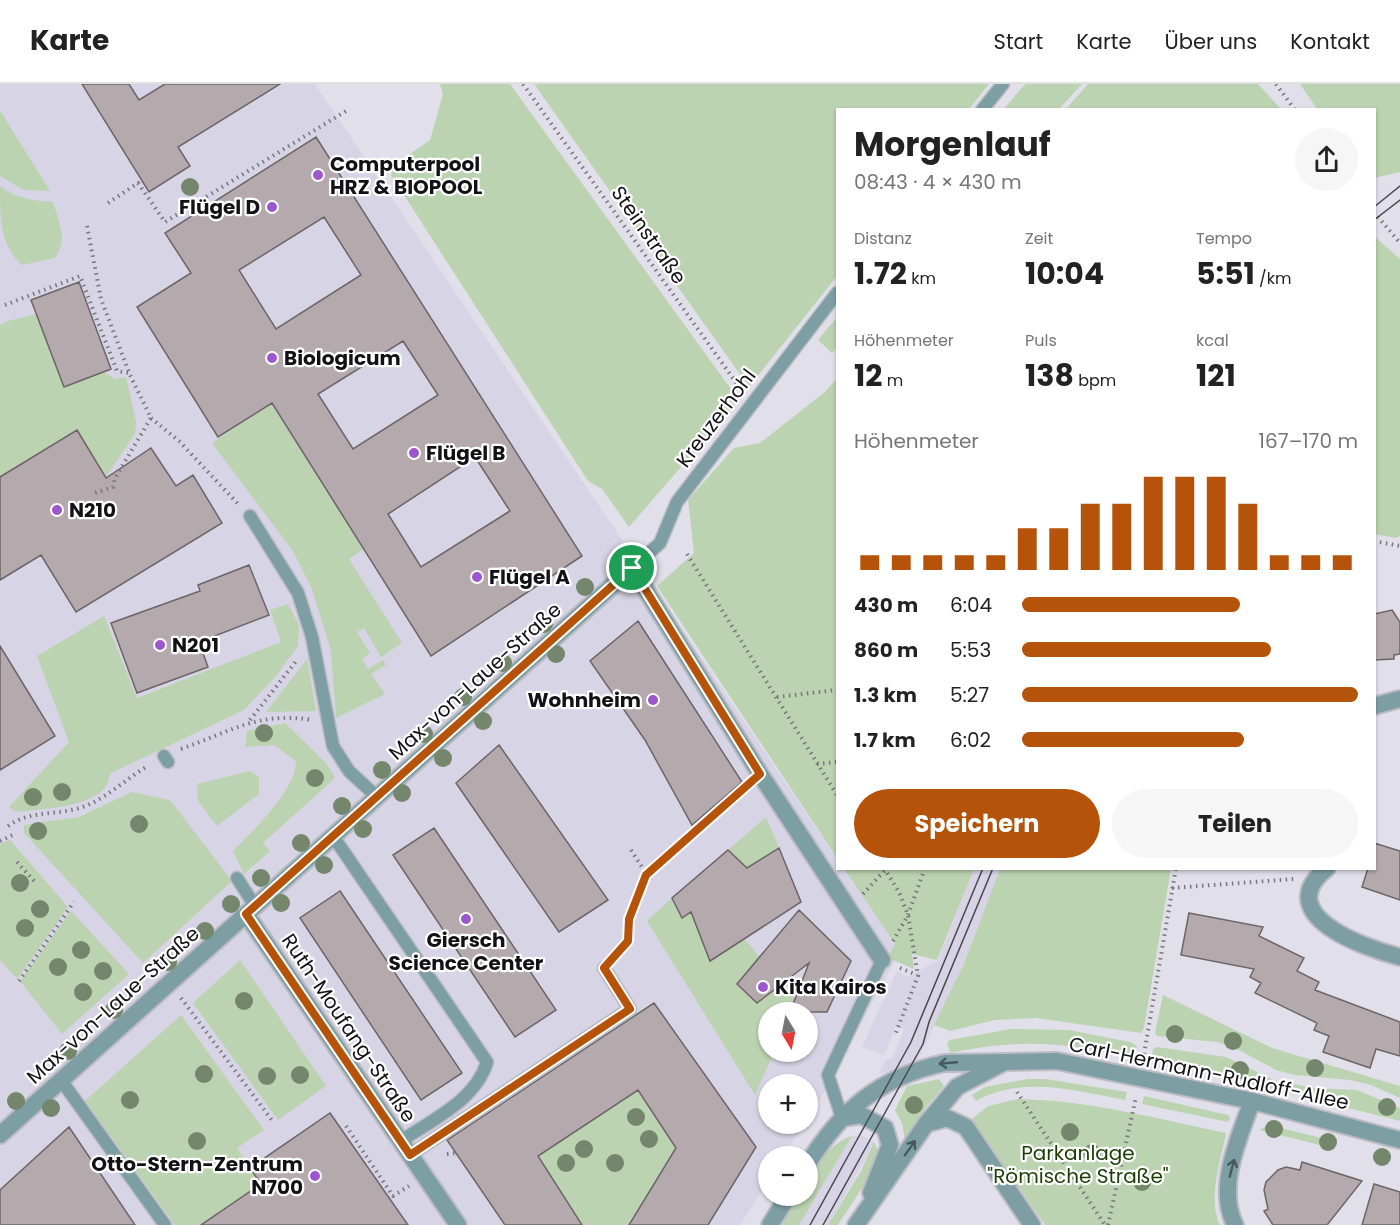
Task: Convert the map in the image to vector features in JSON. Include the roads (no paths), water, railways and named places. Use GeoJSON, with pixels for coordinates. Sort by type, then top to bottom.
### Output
{"type":"FeatureCollection","features":[{"type":"Feature","properties":{"kind":"street"},"geometry":{"type":"LineString","coordinates":[[632,568],[760,774],[882,960]]}},
{"type":"Feature","properties":{"kind":"street","name":"Max-von-Laue-Straße"},"geometry":{"type":"LineString","coordinates":[[0,1135],[632,568]]}},
{"type":"Feature","properties":{"kind":"street"},"geometry":{"type":"LineString","coordinates":[[1376,705],[1400,699]]}},
{"type":"Feature","properties":{"kind":"street"},"geometry":{"type":"LineString","coordinates":[[1318,871],[1310,894],[1310,906],[1326,927],[1377,951],[1400,957]]}},
{"type":"Feature","properties":{"kind":"street","name":"Ruth-Moufang-Straße"},"geometry":{"type":"LineString","coordinates":[[250,910],[458,1225]]}},
{"type":"Feature","properties":{"kind":"street","name":"Carl-Hermann-Rudloff-Allee"},"geometry":{"type":"LineString","coordinates":[[818,1150],[858,1100],[928,1066],[945,1063],[1057,1061],[1140,1076],[1252,1101],[1400,1140]]}},
{"type":"Feature","properties":{"kind":"street"},"geometry":{"type":"LineString","coordinates":[[860,1219],[926,1124],[957,1087],[1007,1062]]}},
{"type":"Feature","properties":{"kind":"street"},"geometry":{"type":"LineString","coordinates":[[1235,1225],[1230,1216],[1227,1186],[1252,1101]]}},
{"type":"Feature","properties":{"kind":"street"},"geometry":{"type":"LineString","coordinates":[[842,1118],[861,1115],[879,1122],[885,1128],[890,1145],[860,1219]]}},
{"type":"Feature","properties":{"kind":"street"},"geometry":{"type":"LineString","coordinates":[[926,1124],[946,1118],[966,1127],[1032,1225]]}},
{"type":"Feature","properties":{"kind":"street"},"geometry":{"type":"LineString","coordinates":[[770,1225],[782,1206]]}},
{"type":"Feature","properties":{"kind":"lane"},"geometry":{"type":"LineString","coordinates":[[984,108],[1003,84]]}},
{"type":"Feature","properties":{"kind":"lane","name":"Kreuzerhohl"},"geometry":{"type":"LineString","coordinates":[[632,568],[660,543],[677,502],[836,294]]}},
{"type":"Feature","properties":{"kind":"lane"},"geometry":{"type":"LineString","coordinates":[[250,516],[298,593],[312,636],[333,746],[350,771],[377,797]]}},
{"type":"Feature","properties":{"kind":"lane"},"geometry":{"type":"LineString","coordinates":[[333,837],[487,1062],[483,1077],[473,1091],[405,1148]]}},
{"type":"Feature","properties":{"kind":"lane"},"geometry":{"type":"LineString","coordinates":[[237,878],[250,910]]}},
{"type":"Feature","properties":{"kind":"lane"},"geometry":{"type":"LineString","coordinates":[[842,1118],[828,1075],[882,960]]}},
{"type":"Feature","properties":{"kind":"lane"},"geometry":{"type":"LineString","coordinates":[[405,1148],[630,1009],[604,968]]}},
{"type":"Feature","properties":{"kind":"lane"},"geometry":{"type":"LineString","coordinates":[[61,1080],[165,1225]]}},
{"type":"Feature","properties":{"kind":"tram line"},"geometry":{"type":"LineString","coordinates":[[1376,205],[1400,186]]}},
{"type":"Feature","properties":{"kind":"tram line"},"geometry":{"type":"LineString","coordinates":[[1376,218],[1400,200]]}},
{"type":"Feature","properties":{"kind":"tram line"},"geometry":{"type":"LineString","coordinates":[[810,1225],[911,1042],[982,870]]}},
{"type":"Feature","properties":{"kind":"tram line"},"geometry":{"type":"LineString","coordinates":[[823,1225],[923,1044],[929,1022],[992,870]]}},
{"type":"Feature","properties":{"kind":"place","name":"Computerpool HRZ & BIOPOOL"},"geometry":{"type":"Point","coordinates":[318,175]}},
{"type":"Feature","properties":{"kind":"place","name":"Flügel D"},"geometry":{"type":"Point","coordinates":[272,207]}},
{"type":"Feature","properties":{"kind":"place","name":"Biologicum"},"geometry":{"type":"Point","coordinates":[272,358]}},
{"type":"Feature","properties":{"kind":"place","name":"Flügel B"},"geometry":{"type":"Point","coordinates":[414,453]}},
{"type":"Feature","properties":{"kind":"place","name":"N210"},"geometry":{"type":"Point","coordinates":[57,510]}},
{"type":"Feature","properties":{"kind":"place","name":"Flügel A"},"geometry":{"type":"Point","coordinates":[477,577]}},
{"type":"Feature","properties":{"kind":"place","name":"N201"},"geometry":{"type":"Point","coordinates":[160,645]}},
{"type":"Feature","properties":{"kind":"place","name":"Wohnheim"},"geometry":{"type":"Point","coordinates":[653,700]}},
{"type":"Feature","properties":{"kind":"place","name":"Giersch Science Center"},"geometry":{"type":"Point","coordinates":[466,919]}},
{"type":"Feature","properties":{"kind":"place","name":"Kita Kairos"},"geometry":{"type":"Point","coordinates":[763,987]}},
{"type":"Feature","properties":{"kind":"place","name":"Otto-Stern-Zentrum N700"},"geometry":{"type":"Point","coordinates":[315,1176]}},
{"type":"Feature","properties":{"kind":"park label","name":"Parkanlage \"Römische Straße\""},"geometry":{"type":"Point","coordinates":[1078,1164]}}]}
